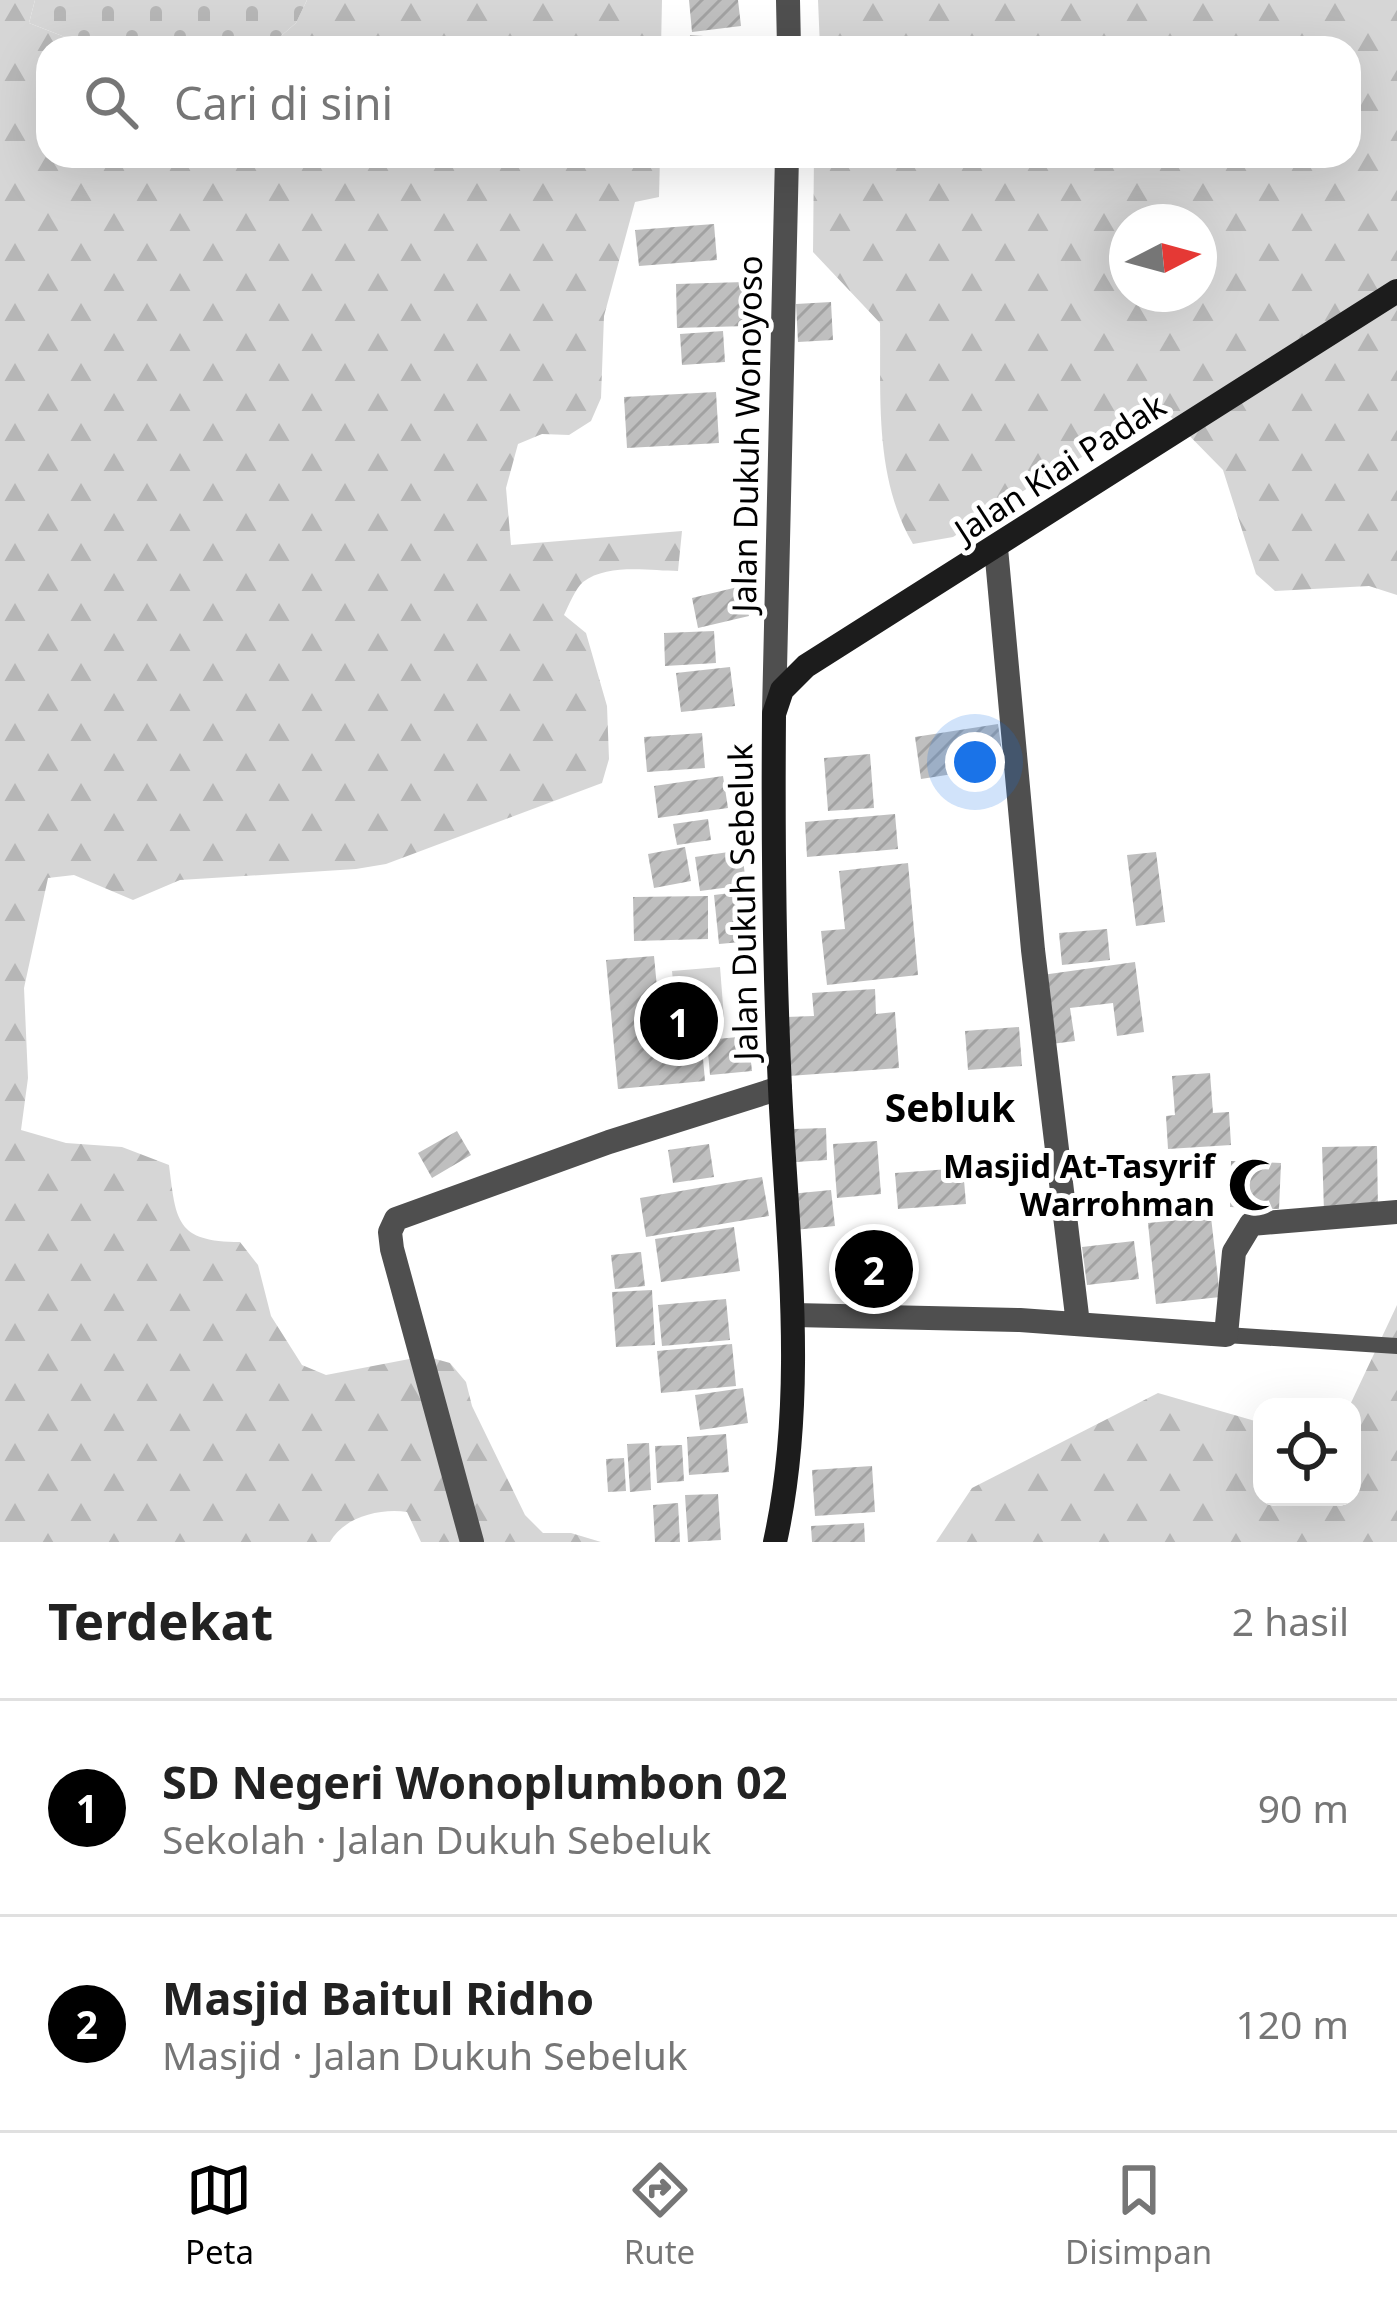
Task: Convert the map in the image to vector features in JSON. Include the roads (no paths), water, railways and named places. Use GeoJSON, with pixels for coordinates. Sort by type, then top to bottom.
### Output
{"type":"FeatureCollection","features":[{"type":"Feature","properties":{"kind":"street"},"geometry":{"type":"LineString","coordinates":[[788,0],[789,36]]}},
{"type":"Feature","properties":{"kind":"street","name":"Jalan Dukuh Wonoyoso"},"geometry":{"type":"LineString","coordinates":[[774,714],[787,168]]}},
{"type":"Feature","properties":{"kind":"street","name":"Jalan Kiai Padak"},"geometry":{"type":"LineString","coordinates":[[774,714],[782,690],[806,666],[1397,291]]}},
{"type":"Feature","properties":{"kind":"street"},"geometry":{"type":"LineString","coordinates":[[996,548],[1033,950],[1078,1324]]}},
{"type":"Feature","properties":{"kind":"street","name":"Jalan Dukuh Sebeluk"},"geometry":{"type":"LineString","coordinates":[[774,714],[773,890],[794,1315],[788,1451],[776,1542]]}},
{"type":"Feature","properties":{"kind":"street","name":"Jalan Dukuh Sebeluk"},"geometry":{"type":"LineString","coordinates":[[472,1542],[392,1249],[392,1224],[609,1142],[780,1088]]}},
{"type":"Feature","properties":{"kind":"street"},"geometry":{"type":"LineString","coordinates":[[794,1315],[1226,1334],[1234,1252],[1251,1224],[1397,1212]]}},
{"type":"Feature","properties":{"kind":"lane"},"geometry":{"type":"LineString","coordinates":[[1226,1334],[1397,1346]]}},
{"type":"Feature","properties":{"kind":"place","name":"SD Negeri Wonoplumbon 02"},"geometry":{"type":"Point","coordinates":[679,1021]}},
{"type":"Feature","properties":{"kind":"place","name":"Masjid At-Tasyrif Warrohman"},"geometry":{"type":"Point","coordinates":[1255,1185]}},
{"type":"Feature","properties":{"kind":"place","name":"Masjid Baitul Ridho"},"geometry":{"type":"Point","coordinates":[874,1269]}},
{"type":"Feature","properties":{"kind":"district","name":"Sebluk"},"geometry":{"type":"Point","coordinates":[950,1108]}}]}
